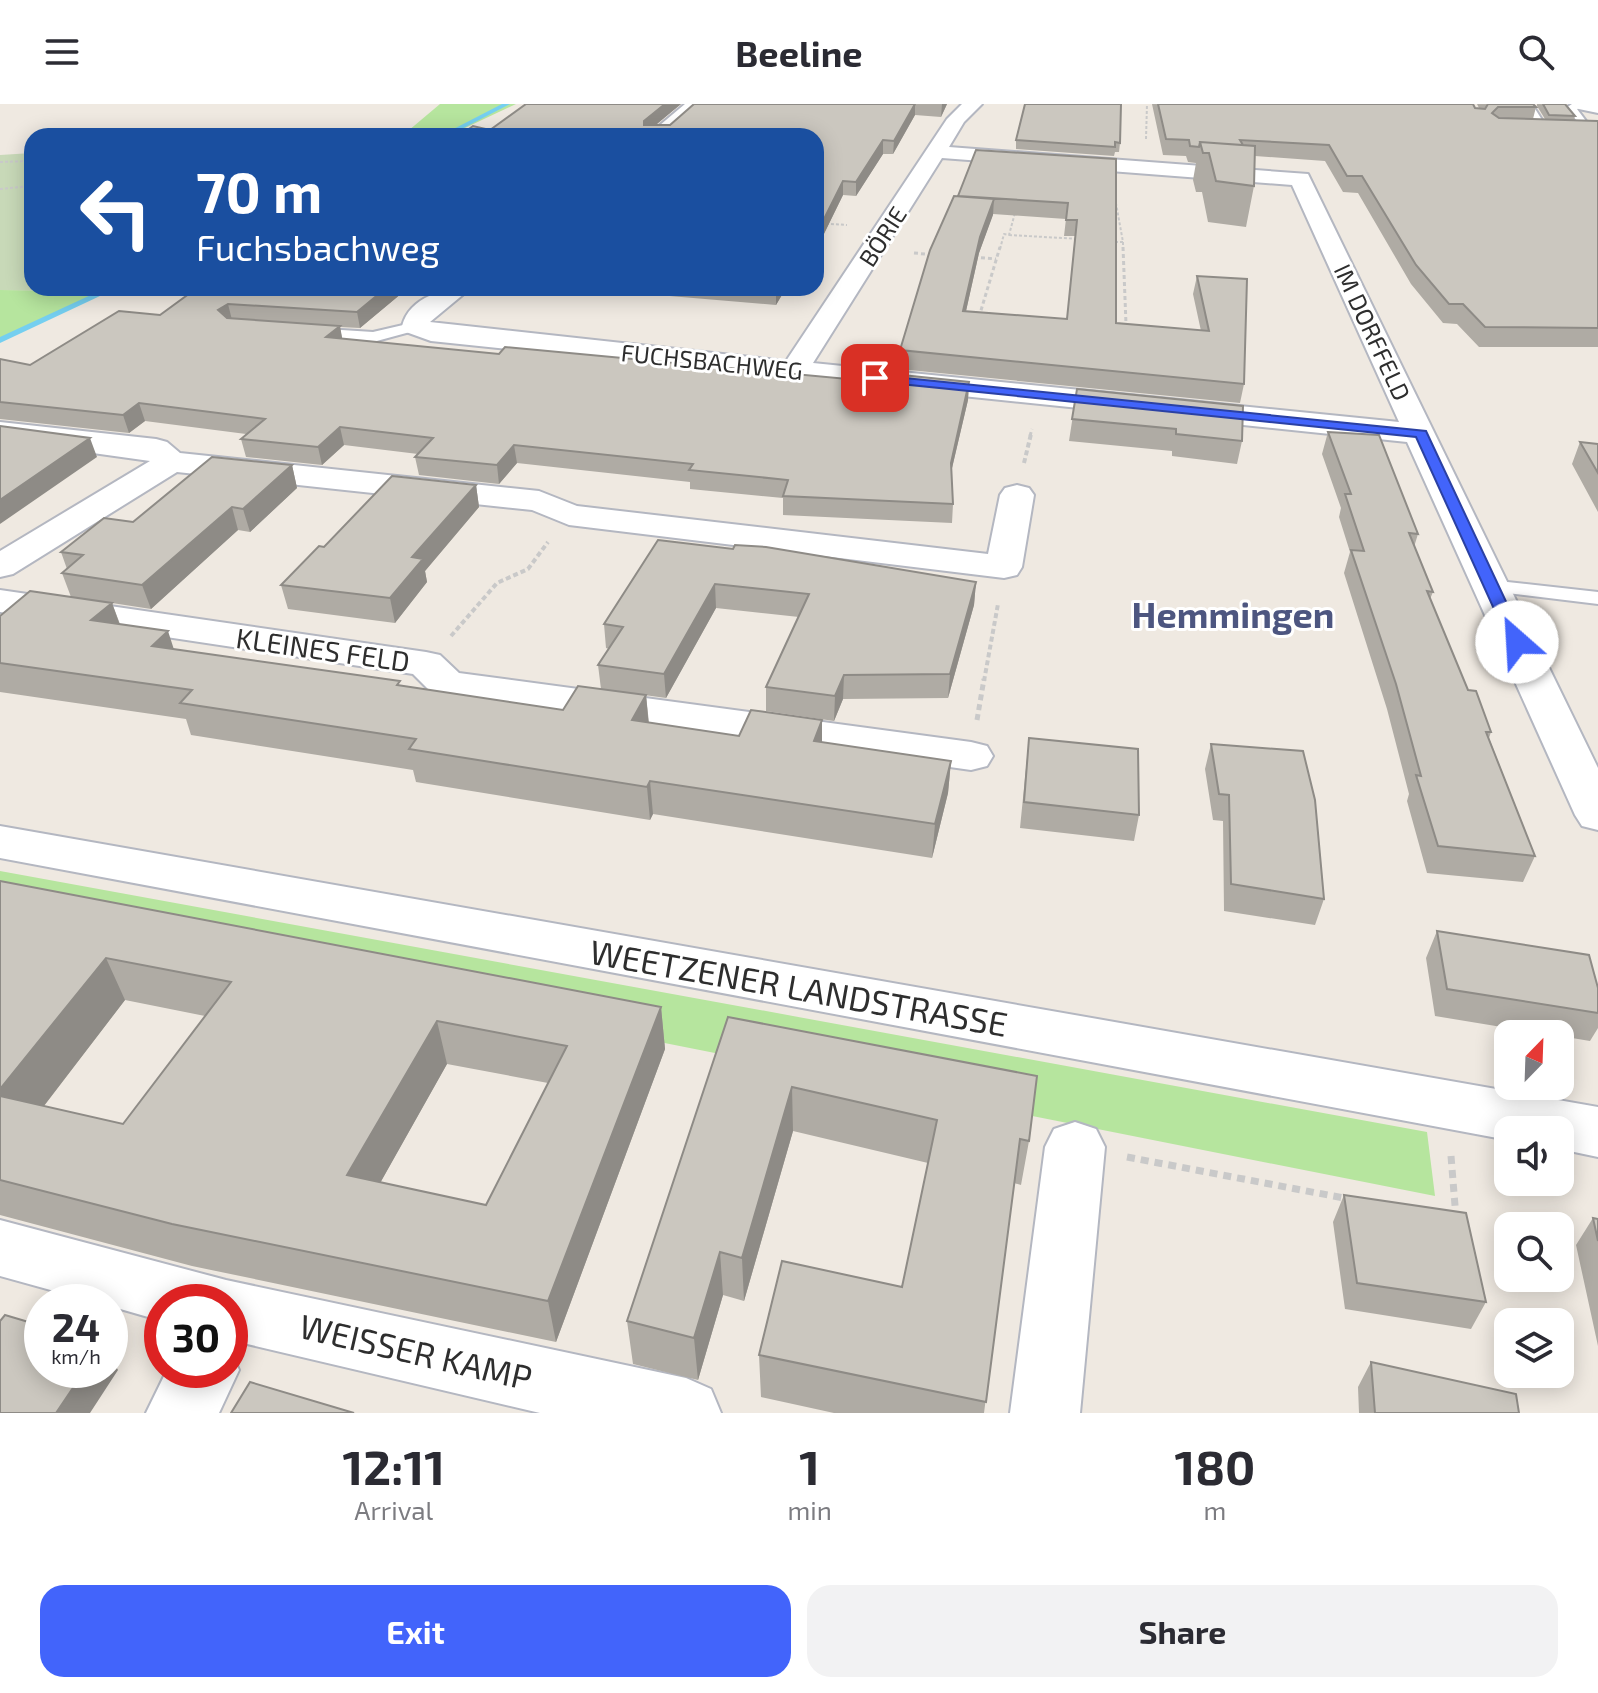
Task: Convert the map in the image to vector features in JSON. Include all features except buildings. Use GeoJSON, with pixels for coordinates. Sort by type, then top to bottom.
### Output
{"type":"FeatureCollection","features":[{"type":"Feature","properties":{"kind":"street"},"geometry":{"type":"LineString","coordinates":[[667,128],[696,104]]}},
{"type":"Feature","properties":{"kind":"street","name":"BÖRIE"},"geometry":{"type":"LineString","coordinates":[[794,370],[957,119],[973,104]]}},
{"type":"Feature","properties":{"kind":"street"},"geometry":{"type":"LineString","coordinates":[[1582,104],[1598,107]]}},
{"type":"Feature","properties":{"kind":"street","name":"IM DORFFELD"},"geometry":{"type":"LineString","coordinates":[[937,152],[1300,179],[1598,815]]}},
{"type":"Feature","properties":{"kind":"street"},"geometry":{"type":"LineString","coordinates":[[424,330],[418,317],[447,296]]}},
{"type":"Feature","properties":{"kind":"street","name":"FUCHSBACHWEG"},"geometry":{"type":"LineString","coordinates":[[424,330],[1421,434]]}},
{"type":"Feature","properties":{"kind":"street"},"geometry":{"type":"LineString","coordinates":[[0,431],[156,449],[171,462],[539,501],[569,515],[1004,567],[1017,495]]}},
{"type":"Feature","properties":{"kind":"street"},"geometry":{"type":"LineString","coordinates":[[0,566],[171,462]]}},
{"type":"Feature","properties":{"kind":"street","name":"KLEINES FELD"},"geometry":{"type":"LineString","coordinates":[[0,601],[426,664],[447,684],[971,756]]}},
{"type":"Feature","properties":{"kind":"street","name":"WEETZENER LANDSTRASSE"},"geometry":{"type":"LineString","coordinates":[[0,842],[1598,1132]]}},
{"type":"Feature","properties":{"kind":"street"},"geometry":{"type":"LineString","coordinates":[[1045,1413],[1075,1147]]}},
{"type":"Feature","properties":{"kind":"street","name":"WEISSER KAMP"},"geometry":{"type":"LineString","coordinates":[[0,1248],[144,1289]]}},
{"type":"Feature","properties":{"kind":"street","name":"WEISSER KAMP"},"geometry":{"type":"LineString","coordinates":[[248,1317],[686,1413]]}},
{"type":"Feature","properties":{"kind":"street"},"geometry":{"type":"LineString","coordinates":[[181,1413],[195,1388]]}},
{"type":"Feature","properties":{"kind":"lane"},"geometry":{"type":"LineString","coordinates":[[1527,104],[1540,121]]}},
{"type":"Feature","properties":{"kind":"lane"},"geometry":{"type":"LineString","coordinates":[[1564,130],[1591,131],[1571,108],[1582,104]]}},
{"type":"Feature","properties":{"kind":"lane"},"geometry":{"type":"LineString","coordinates":[[1523,128],[1550,129]]}},
{"type":"Feature","properties":{"kind":"lane"},"geometry":{"type":"LineString","coordinates":[[295,331],[373,337],[424,330]]}},
{"type":"Feature","properties":{"kind":"lane"},"geometry":{"type":"LineString","coordinates":[[1489,586],[1598,598]]}},
{"type":"Feature","properties":{"kind":"path"},"geometry":{"type":"LineString","coordinates":[[1009,235],[1030,159]]}},
{"type":"Feature","properties":{"kind":"path"},"geometry":{"type":"LineString","coordinates":[[0,162],[24,161]]}},
{"type":"Feature","properties":{"kind":"path"},"geometry":{"type":"LineString","coordinates":[[1115,165],[1115,200],[1123,242],[1126,324]]}},
{"type":"Feature","properties":{"kind":"path"},"geometry":{"type":"LineString","coordinates":[[0,189],[24,187]]}},
{"type":"Feature","properties":{"kind":"path"},"geometry":{"type":"LineString","coordinates":[[957,386],[1004,234],[1080,239]]}},
{"type":"Feature","properties":{"kind":"path"},"geometry":{"type":"LineString","coordinates":[[1109,241],[1123,242]]}},
{"type":"Feature","properties":{"kind":"path"},"geometry":{"type":"LineString","coordinates":[[872,251],[950,256]]}},
{"type":"Feature","properties":{"kind":"path"},"geometry":{"type":"LineString","coordinates":[[965,257],[996,259]]}},
{"type":"Feature","properties":{"kind":"path"},"geometry":{"type":"LineString","coordinates":[[1017,495],[1040,395]]}},
{"type":"Feature","properties":{"kind":"path"},"geometry":{"type":"LineString","coordinates":[[426,664],[497,583],[528,569],[569,515]]}},
{"type":"Feature","properties":{"kind":"path"},"geometry":{"type":"LineString","coordinates":[[971,756],[1004,567]]}},
{"type":"Feature","properties":{"kind":"path"},"geometry":{"type":"LineString","coordinates":[[1441,1216],[1456,1219],[1446,1105]]}},
{"type":"Feature","properties":{"kind":"path"},"geometry":{"type":"LineString","coordinates":[[1075,1147],[1365,1202]]}},
{"type":"Feature","properties":{"kind":"green space"},"geometry":{"type":"Polygon","coordinates":[[[440,104],[516,104],[465,128],[412,128],[440,104]]]}},
{"type":"Feature","properties":{"kind":"green space"},"geometry":{"type":"Polygon","coordinates":[[[24,154],[24,290],[0,290],[0,155],[24,154]]]}},
{"type":"Feature","properties":{"kind":"green space"},"geometry":{"type":"Polygon","coordinates":[[[0,290],[24,290],[24,296],[90,296],[0,338],[0,290]]]}},
{"type":"Feature","properties":{"kind":"green space"},"geometry":{"type":"Polygon","coordinates":[[[0,871],[1427,1132],[1435,1196],[0,911],[0,871]]]}},
{"type":"Feature","properties":{"kind":"waterway"},"geometry":{"type":"LineString","coordinates":[[459,128],[507,104]]}},
{"type":"Feature","properties":{"kind":"waterway"},"geometry":{"type":"LineString","coordinates":[[0,340],[96,296]]}},
{"type":"Feature","properties":{"kind":"district","name":"Hemmingen"},"geometry":{"type":"Point","coordinates":[1233,613]}},
{"type":"Feature","properties":{"kind":"route"},"geometry":{"type":"LineString","coordinates":[[875,378],[1421,434],[1517,642]]}}]}
